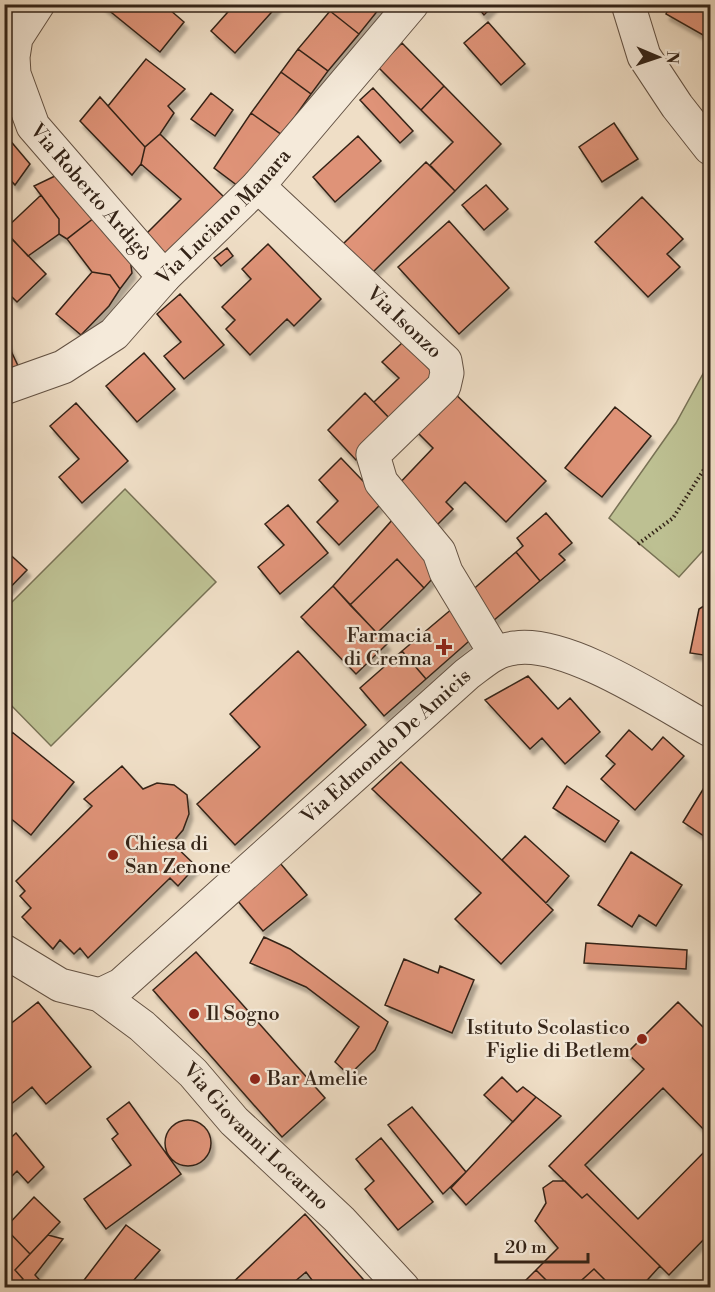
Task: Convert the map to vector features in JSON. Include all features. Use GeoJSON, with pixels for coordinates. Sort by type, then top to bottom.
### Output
{"type":"FeatureCollection","features":[{"type":"Feature","properties":{"kind":"street","name":"Via Roberto Ardigò"},"geometry":{"type":"LineString","coordinates":[[38,4],[16,38],[13,57],[14,74],[33,126],[164,277]]}},
{"type":"Feature","properties":{"kind":"street","name":"Via Luciano Manara"},"geometry":{"type":"LineString","coordinates":[[4,388],[63,367],[114,334],[164,277],[258,186],[412,4]]}},
{"type":"Feature","properties":{"kind":"street"},"geometry":{"type":"LineString","coordinates":[[628,4],[644,56],[677,106],[711,148]]}},
{"type":"Feature","properties":{"kind":"street","name":"Via Isonzo"},"geometry":{"type":"LineString","coordinates":[[258,186],[445,361],[447,373],[444,386],[373,455],[374,462],[381,482],[439,552],[452,582],[495,653]]}},
{"type":"Feature","properties":{"kind":"street","name":"Via Edmondo De Amicis"},"geometry":{"type":"LineString","coordinates":[[100,995],[121,985],[467,674],[495,653],[514,648],[532,647],[585,662],[711,730]]}},
{"type":"Feature","properties":{"kind":"street"},"geometry":{"type":"LineString","coordinates":[[10,964],[60,985],[100,995]]}},
{"type":"Feature","properties":{"kind":"street","name":"Via Giovanni Locarno"},"geometry":{"type":"LineString","coordinates":[[100,995],[142,1026],[193,1073],[234,1121],[340,1220],[403,1287]]}},
{"type":"Feature","properties":{"kind":"path"},"geometry":{"type":"LineString","coordinates":[[638,543],[672,518],[703,471],[711,465]]}},
{"type":"Feature","properties":{"kind":"green space"},"geometry":{"type":"Polygon","coordinates":[[[710,361],[710,543],[679,577],[609,518],[676,423],[710,361]]]}},
{"type":"Feature","properties":{"kind":"green space"},"geometry":{"type":"Polygon","coordinates":[[[125,489],[216,582],[51,746],[5,699],[5,609],[125,489]]]}},
{"type":"Feature","properties":{"kind":"building"},"geometry":{"type":"Polygon","coordinates":[[[101,4],[163,4],[184,22],[160,52],[101,4]]]}},
{"type":"Feature","properties":{"kind":"building"},"geometry":{"type":"Polygon","coordinates":[[[235,4],[279,4],[235,53],[211,31],[235,4]]]}},
{"type":"Feature","properties":{"kind":"building"},"geometry":{"type":"Polygon","coordinates":[[[336,4],[383,4],[359,34],[330,11],[336,4]]]}},
{"type":"Feature","properties":{"kind":"building"},"geometry":{"type":"Polygon","coordinates":[[[475,4],[495,4],[484,15],[475,4]]]}},
{"type":"Feature","properties":{"kind":"building"},"geometry":{"type":"Polygon","coordinates":[[[671,4],[710,4],[710,39],[666,14],[671,4]]]}},
{"type":"Feature","properties":{"kind":"building"},"geometry":{"type":"Polygon","coordinates":[[[330,11],[359,34],[328,71],[298,49],[330,11]]]}},
{"type":"Feature","properties":{"kind":"building"},"geometry":{"type":"Polygon","coordinates":[[[488,22],[525,64],[501,85],[464,43],[488,22]]]}},
{"type":"Feature","properties":{"kind":"building"},"geometry":{"type":"Polygon","coordinates":[[[402,43],[444,86],[421,110],[378,67],[402,43]]]}},
{"type":"Feature","properties":{"kind":"building"},"geometry":{"type":"Polygon","coordinates":[[[298,49],[328,71],[311,94],[281,72],[298,49]]]}},
{"type":"Feature","properties":{"kind":"building"},"geometry":{"type":"Polygon","coordinates":[[[146,59],[185,89],[168,106],[174,113],[160,134],[145,147],[108,106],[146,59]]]}},
{"type":"Feature","properties":{"kind":"building"},"geometry":{"type":"Polygon","coordinates":[[[281,72],[311,94],[282,135],[251,113],[281,72]]]}},
{"type":"Feature","properties":{"kind":"building"},"geometry":{"type":"Polygon","coordinates":[[[444,86],[501,144],[455,191],[430,165],[453,142],[421,110],[444,86]]]}},
{"type":"Feature","properties":{"kind":"building"},"geometry":{"type":"Polygon","coordinates":[[[373,88],[413,131],[400,143],[360,100],[373,88]]]}},
{"type":"Feature","properties":{"kind":"building"},"geometry":{"type":"Polygon","coordinates":[[[211,93],[233,110],[215,136],[191,119],[211,93]]]}},
{"type":"Feature","properties":{"kind":"building"},"geometry":{"type":"Polygon","coordinates":[[[100,97],[145,147],[141,164],[132,175],[80,121],[100,97]]]}},
{"type":"Feature","properties":{"kind":"building"},"geometry":{"type":"Polygon","coordinates":[[[251,113],[282,135],[242,189],[214,168],[251,113]]]}},
{"type":"Feature","properties":{"kind":"building"},"geometry":{"type":"Polygon","coordinates":[[[614,123],[638,159],[602,182],[579,147],[614,123]]]}},
{"type":"Feature","properties":{"kind":"building"},"geometry":{"type":"Polygon","coordinates":[[[160,134],[229,202],[166,263],[144,236],[181,199],[141,164],[145,147],[160,134]]]}},
{"type":"Feature","properties":{"kind":"building"},"geometry":{"type":"Polygon","coordinates":[[[358,136],[381,161],[335,202],[313,177],[358,136]]]}},
{"type":"Feature","properties":{"kind":"building"},"geometry":{"type":"Polygon","coordinates":[[[8,138],[30,164],[15,185],[4,173],[4,140],[8,138]]]}},
{"type":"Feature","properties":{"kind":"building"},"geometry":{"type":"Polygon","coordinates":[[[426,162],[455,191],[370,275],[341,246],[426,162]]]}},
{"type":"Feature","properties":{"kind":"building"},"geometry":{"type":"Polygon","coordinates":[[[55,176],[94,218],[67,239],[59,234],[59,219],[34,186],[55,176]]]}},
{"type":"Feature","properties":{"kind":"building"},"geometry":{"type":"Polygon","coordinates":[[[486,185],[508,209],[484,230],[462,205],[486,185]]]}},
{"type":"Feature","properties":{"kind":"building"},"geometry":{"type":"Polygon","coordinates":[[[41,195],[59,219],[59,234],[28,256],[4,230],[41,195]]]}},
{"type":"Feature","properties":{"kind":"building"},"geometry":{"type":"Polygon","coordinates":[[[642,197],[683,239],[667,254],[680,267],[648,297],[595,242],[642,197]]]}},
{"type":"Feature","properties":{"kind":"building"},"geometry":{"type":"Polygon","coordinates":[[[94,218],[130,259],[132,273],[120,289],[110,275],[92,272],[67,239],[94,218]]]}},
{"type":"Feature","properties":{"kind":"building"},"geometry":{"type":"Polygon","coordinates":[[[449,221],[509,288],[459,334],[398,267],[449,221]]]}},
{"type":"Feature","properties":{"kind":"building"},"geometry":{"type":"Polygon","coordinates":[[[4,231],[46,274],[17,302],[4,289],[4,231]]]}},
{"type":"Feature","properties":{"kind":"building"},"geometry":{"type":"Polygon","coordinates":[[[268,244],[321,299],[294,326],[287,319],[250,355],[226,329],[235,320],[222,307],[251,279],[242,269],[268,244]]]}},
{"type":"Feature","properties":{"kind":"building"},"geometry":{"type":"Polygon","coordinates":[[[227,248],[233,256],[221,266],[214,258],[227,248]]]}},
{"type":"Feature","properties":{"kind":"building"},"geometry":{"type":"Polygon","coordinates":[[[92,272],[110,275],[120,289],[109,306],[81,335],[56,314],[92,272]]]}},
{"type":"Feature","properties":{"kind":"building"},"geometry":{"type":"Polygon","coordinates":[[[180,294],[224,345],[184,379],[164,356],[181,342],[157,314],[180,294]]]}},
{"type":"Feature","properties":{"kind":"building"},"geometry":{"type":"Polygon","coordinates":[[[4,336],[20,370],[4,375],[4,336]]]}},
{"type":"Feature","properties":{"kind":"building"},"geometry":{"type":"Polygon","coordinates":[[[403,342],[439,379],[394,423],[374,402],[399,378],[382,362],[403,342]]]}},
{"type":"Feature","properties":{"kind":"building"},"geometry":{"type":"Polygon","coordinates":[[[144,353],[175,389],[137,422],[106,386],[144,353]]]}},
{"type":"Feature","properties":{"kind":"building"},"geometry":{"type":"Polygon","coordinates":[[[451,390],[546,481],[506,522],[465,482],[446,502],[453,509],[435,527],[395,488],[433,448],[414,429],[451,390]]]}},
{"type":"Feature","properties":{"kind":"building"},"geometry":{"type":"Polygon","coordinates":[[[365,393],[394,423],[356,460],[328,430],[365,393]]]}},
{"type":"Feature","properties":{"kind":"building"},"geometry":{"type":"Polygon","coordinates":[[[76,403],[128,461],[82,503],[59,477],[79,459],[50,426],[76,403]]]}},
{"type":"Feature","properties":{"kind":"building"},"geometry":{"type":"Polygon","coordinates":[[[615,407],[651,436],[602,497],[565,468],[615,407]]]}},
{"type":"Feature","properties":{"kind":"building"},"geometry":{"type":"Polygon","coordinates":[[[341,458],[383,502],[339,545],[317,522],[338,501],[319,480],[341,458]]]}},
{"type":"Feature","properties":{"kind":"building"},"geometry":{"type":"Polygon","coordinates":[[[288,505],[328,553],[280,594],[258,567],[284,545],[265,524],[288,505]]]}},
{"type":"Feature","properties":{"kind":"building"},"geometry":{"type":"Polygon","coordinates":[[[546,513],[572,543],[559,554],[565,560],[540,581],[516,552],[523,546],[517,538],[546,513]]]}},
{"type":"Feature","properties":{"kind":"building"},"geometry":{"type":"Polygon","coordinates":[[[394,518],[416,543],[434,577],[424,588],[397,559],[350,605],[333,586],[394,518]]]}},
{"type":"Feature","properties":{"kind":"building"},"geometry":{"type":"Polygon","coordinates":[[[4,549],[27,570],[4,594],[4,549]]]}},
{"type":"Feature","properties":{"kind":"building"},"geometry":{"type":"Polygon","coordinates":[[[516,552],[540,581],[493,621],[469,593],[516,552]]]}},
{"type":"Feature","properties":{"kind":"building"},"geometry":{"type":"Polygon","coordinates":[[[397,559],[424,588],[377,633],[350,605],[397,559]]]}},
{"type":"Feature","properties":{"kind":"building"},"geometry":{"type":"Polygon","coordinates":[[[333,586],[387,644],[356,674],[301,617],[333,586]]]}},
{"type":"Feature","properties":{"kind":"building"},"geometry":{"type":"Polygon","coordinates":[[[710,602],[710,656],[690,653],[699,609],[710,602]]]}},
{"type":"Feature","properties":{"kind":"building"},"geometry":{"type":"Polygon","coordinates":[[[453,608],[476,635],[426,679],[402,651],[453,608]]]}},
{"type":"Feature","properties":{"kind":"building"},"geometry":{"type":"Polygon","coordinates":[[[298,651],[366,725],[235,845],[197,804],[260,747],[230,714],[298,651]]]}},
{"type":"Feature","properties":{"kind":"building"},"geometry":{"type":"Polygon","coordinates":[[[402,651],[426,679],[384,716],[360,688],[402,651]]]}},
{"type":"Feature","properties":{"kind":"building"},"geometry":{"type":"Polygon","coordinates":[[[528,676],[558,709],[570,698],[600,732],[565,764],[542,738],[530,749],[485,700],[528,676]]]}},
{"type":"Feature","properties":{"kind":"building"},"geometry":{"type":"Polygon","coordinates":[[[629,730],[652,750],[663,737],[684,756],[635,810],[601,779],[615,764],[606,756],[629,730]]]}},
{"type":"Feature","properties":{"kind":"building"},"geometry":{"type":"Polygon","coordinates":[[[12,732],[74,782],[31,835],[4,813],[4,742],[12,732]]]}},
{"type":"Feature","properties":{"kind":"building"},"geometry":{"type":"Polygon","coordinates":[[[401,762],[553,910],[501,964],[455,919],[481,893],[372,789],[401,762]]]}},
{"type":"Feature","properties":{"kind":"building","name":"Chiesa di San Zenone"},"geometry":{"type":"Polygon","coordinates":[[[122,766],[143,789],[157,783],[174,785],[187,795],[189,814],[183,830],[172,843],[196,866],[178,886],[170,878],[88,958],[80,948],[74,954],[60,940],[53,949],[22,917],[31,908],[20,896],[25,891],[16,881],[92,806],[84,799],[122,766]]]}},
{"type":"Feature","properties":{"kind":"building"},"geometry":{"type":"Polygon","coordinates":[[[710,778],[710,840],[683,822],[710,778]]]}},
{"type":"Feature","properties":{"kind":"building"},"geometry":{"type":"Polygon","coordinates":[[[567,786],[619,821],[605,842],[553,808],[567,786]]]}},
{"type":"Feature","properties":{"kind":"building"},"geometry":{"type":"Polygon","coordinates":[[[525,836],[569,876],[546,903],[502,860],[525,836]]]}},
{"type":"Feature","properties":{"kind":"building"},"geometry":{"type":"Polygon","coordinates":[[[631,852],[682,885],[656,926],[639,915],[632,927],[598,905],[631,852]]]}},
{"type":"Feature","properties":{"kind":"building"},"geometry":{"type":"Polygon","coordinates":[[[280,863],[307,895],[263,931],[237,900],[280,863]]]}},
{"type":"Feature","properties":{"kind":"building"},"geometry":{"type":"Polygon","coordinates":[[[264,937],[290,949],[388,1022],[375,1050],[349,1075],[335,1062],[359,1027],[306,987],[250,963],[264,937]]]}},
{"type":"Feature","properties":{"kind":"building"},"geometry":{"type":"Polygon","coordinates":[[[586,943],[687,950],[686,969],[584,963],[586,943]]]}},
{"type":"Feature","properties":{"kind":"building"},"geometry":{"type":"Polygon","coordinates":[[[196,952],[325,1098],[282,1137],[153,990],[196,952]]]}},
{"type":"Feature","properties":{"kind":"building"},"geometry":{"type":"Polygon","coordinates":[[[404,959],[438,973],[440,966],[474,980],[452,1033],[385,1005],[404,959]]]}},
{"type":"Feature","properties":{"kind":"building"},"geometry":{"type":"Polygon","coordinates":[[[38,1002],[91,1067],[46,1104],[32,1087],[4,1110],[4,1029],[38,1002]]]}},
{"type":"Feature","properties":{"kind":"building"},"geometry":{"type":"Polygon","coordinates":[[[678,1002],[710,1034],[710,1136],[663,1088],[585,1165],[638,1219],[710,1146],[710,1233],[669,1275],[587,1194],[582,1198],[549,1166],[644,1069],[627,1053],[678,1002]]]}},
{"type":"Feature","properties":{"kind":"building"},"geometry":{"type":"Polygon","coordinates":[[[502,1077],[517,1092],[523,1087],[536,1097],[513,1122],[484,1095],[502,1077]]]}},
{"type":"Feature","properties":{"kind":"building"},"geometry":{"type":"Polygon","coordinates":[[[536,1097],[561,1116],[466,1205],[451,1188],[536,1097]]]}},
{"type":"Feature","properties":{"kind":"building"},"geometry":{"type":"Polygon","coordinates":[[[129,1102],[181,1174],[106,1229],[84,1199],[131,1165],[112,1139],[118,1134],[107,1119],[129,1102]]]}},
{"type":"Feature","properties":{"kind":"building"},"geometry":{"type":"Polygon","coordinates":[[[412,1107],[466,1172],[443,1194],[388,1125],[412,1107]]]}},
{"type":"Feature","properties":{"kind":"building"},"geometry":{"type":"Polygon","coordinates":[[[188,1120],[204,1127],[211,1143],[204,1159],[188,1166],[172,1159],[165,1143],[172,1127],[188,1120]]]}},
{"type":"Feature","properties":{"kind":"building"},"geometry":{"type":"Polygon","coordinates":[[[16,1133],[44,1167],[28,1183],[17,1171],[4,1184],[4,1144],[16,1133]]]}},
{"type":"Feature","properties":{"kind":"building"},"geometry":{"type":"Polygon","coordinates":[[[381,1138],[433,1202],[398,1230],[365,1189],[374,1181],[356,1159],[381,1138]]]}},
{"type":"Feature","properties":{"kind":"building"},"geometry":{"type":"Polygon","coordinates":[[[553,1181],[565,1181],[582,1198],[587,1194],[660,1266],[640,1288],[613,1288],[594,1269],[573,1288],[554,1288],[536,1270],[558,1248],[535,1221],[546,1203],[543,1188],[553,1181]]]}},
{"type":"Feature","properties":{"kind":"building"},"geometry":{"type":"Polygon","coordinates":[[[34,1197],[60,1222],[30,1254],[5,1228],[34,1197]]]}},
{"type":"Feature","properties":{"kind":"building"},"geometry":{"type":"Polygon","coordinates":[[[305,1214],[371,1288],[318,1288],[306,1272],[287,1288],[227,1288],[305,1214]]]}},
{"type":"Feature","properties":{"kind":"building"},"geometry":{"type":"Polygon","coordinates":[[[126,1225],[160,1250],[127,1288],[78,1288],[126,1225]]]}},
{"type":"Feature","properties":{"kind":"building"},"geometry":{"type":"Polygon","coordinates":[[[5,1228],[30,1254],[15,1270],[23,1279],[15,1288],[4,1288],[5,1228]]]}},
{"type":"Feature","properties":{"kind":"building"},"geometry":{"type":"Polygon","coordinates":[[[48,1235],[63,1239],[35,1275],[47,1288],[15,1288],[23,1279],[15,1270],[48,1235]]]}},
{"type":"Feature","properties":{"kind":"building"},"geometry":{"type":"Polygon","coordinates":[[[594,1269],[613,1288],[573,1288],[594,1269]]]}},
{"type":"Feature","properties":{"kind":"building"},"geometry":{"type":"Polygon","coordinates":[[[536,1270],[554,1288],[518,1288],[536,1270]]]}},
{"type":"Feature","properties":{"kind":"place","name":"Farmacia di Crenna"},"geometry":{"type":"Point","coordinates":[444,647]}},
{"type":"Feature","properties":{"kind":"place","name":"Chiesa di San Zenone"},"geometry":{"type":"Point","coordinates":[113,855]}},
{"type":"Feature","properties":{"kind":"place","name":"Il Sogno"},"geometry":{"type":"Point","coordinates":[194,1014]}},
{"type":"Feature","properties":{"kind":"place","name":"Istituto Scolastico Figlie di Betlem"},"geometry":{"type":"Point","coordinates":[642,1039]}},
{"type":"Feature","properties":{"kind":"place","name":"Bar Amelie"},"geometry":{"type":"Point","coordinates":[255,1079]}}]}
